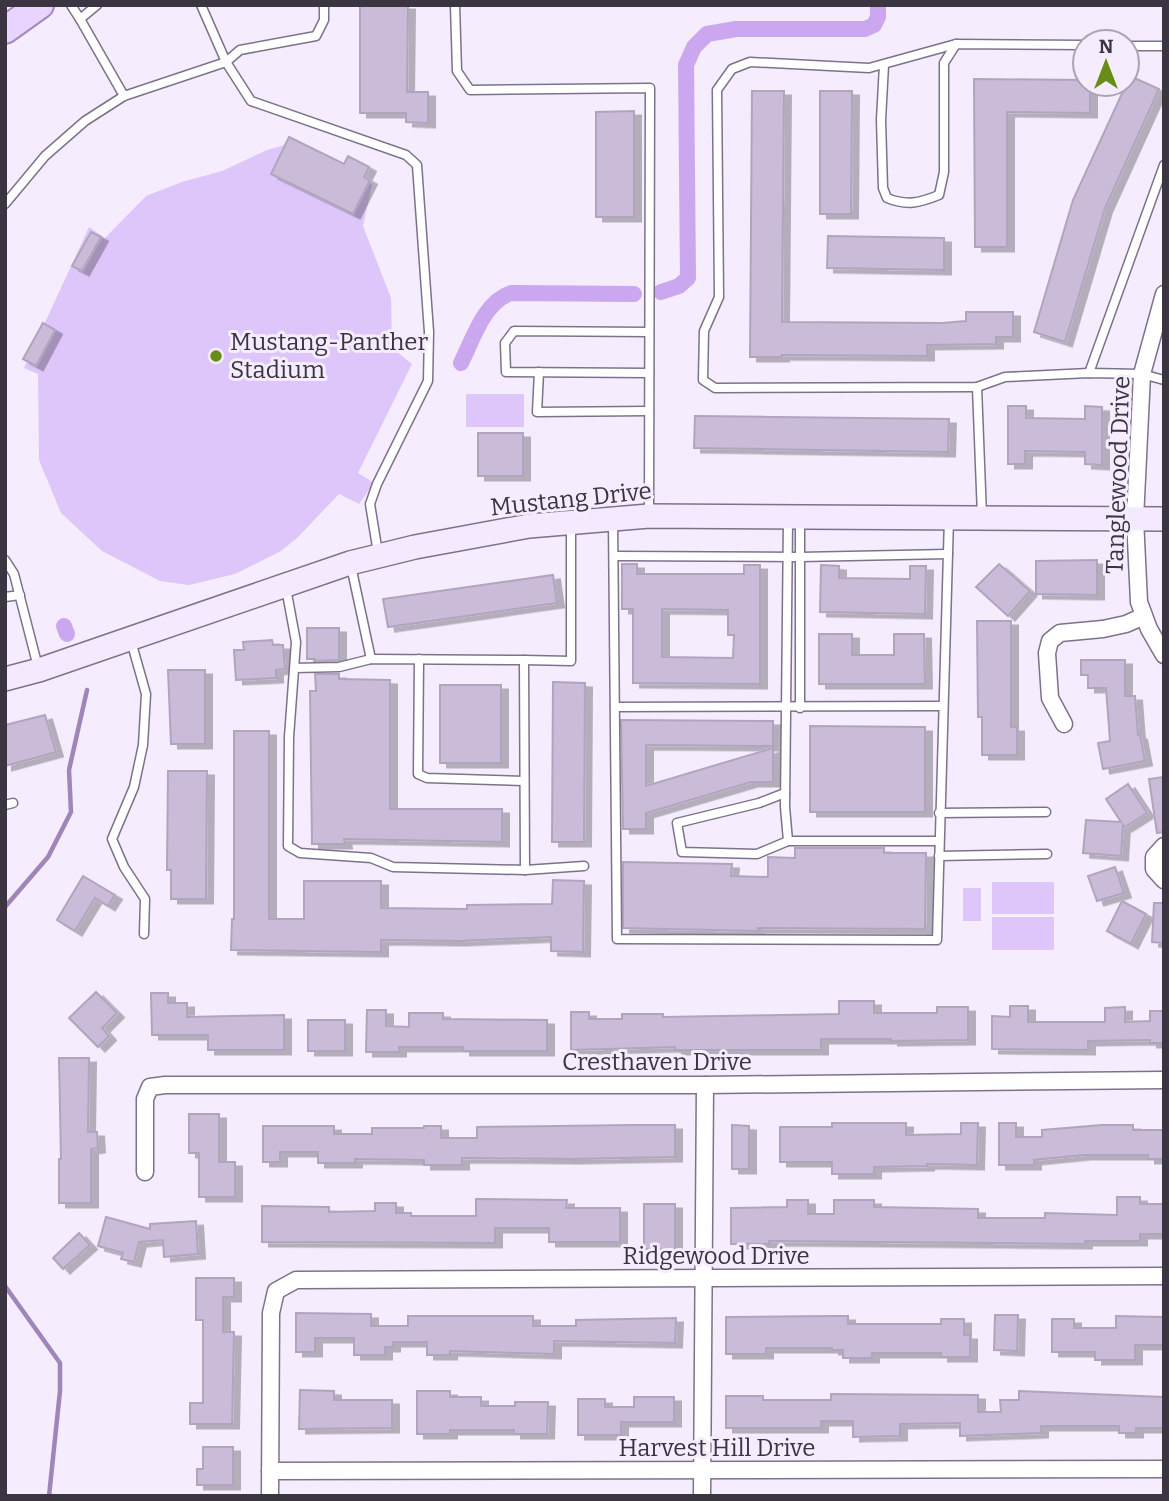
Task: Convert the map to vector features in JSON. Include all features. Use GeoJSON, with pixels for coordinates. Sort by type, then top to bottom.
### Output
{"type":"FeatureCollection","features":[{"type":"Feature","properties":{"kind":"main road"},"geometry":{"type":"LineString","coordinates":[[5,30],[40,5]]}},
{"type":"Feature","properties":{"kind":"main road","name":"Mustang Drive"},"geometry":{"type":"LineString","coordinates":[[5,679],[350,563],[477,535],[571,522],[649,516],[1164,519]]}},
{"type":"Feature","properties":{"kind":"street","name":"Tanglewood Drive"},"geometry":{"type":"LineString","coordinates":[[1164,294],[1142,374],[1135,519],[1139,602],[1164,655]]}},
{"type":"Feature","properties":{"kind":"street"},"geometry":{"type":"LineString","coordinates":[[1064,724],[1050,698],[1047,653],[1050,641],[1060,634],[1103,629],[1126,624],[1144,616]]}},
{"type":"Feature","properties":{"kind":"street"},"geometry":{"type":"LineString","coordinates":[[1164,846],[1154,857],[1154,869],[1164,880]]}},
{"type":"Feature","properties":{"kind":"street","name":"Cresthaven Drive"},"geometry":{"type":"LineString","coordinates":[[145,1172],[145,1099],[150,1087],[1164,1080]]}},
{"type":"Feature","properties":{"kind":"street"},"geometry":{"type":"LineString","coordinates":[[702,1496],[705,1085]]}},
{"type":"Feature","properties":{"kind":"street","name":"Ridgewood Drive"},"geometry":{"type":"LineString","coordinates":[[270,1471],[271,1313],[274,1294],[281,1286],[296,1280],[1164,1276]]}},
{"type":"Feature","properties":{"kind":"street","name":"Harvest Hill Drive"},"geometry":{"type":"LineString","coordinates":[[270,1471],[1164,1469]]}},
{"type":"Feature","properties":{"kind":"street"},"geometry":{"type":"LineString","coordinates":[[270,1471],[270,1496]]}},
{"type":"Feature","properties":{"kind":"lane"},"geometry":{"type":"LineString","coordinates":[[71,5],[124,96]]}},
{"type":"Feature","properties":{"kind":"lane"},"geometry":{"type":"LineString","coordinates":[[80,19],[97,5]]}},
{"type":"Feature","properties":{"kind":"lane"},"geometry":{"type":"LineString","coordinates":[[201,5],[226,62],[251,101],[406,155],[417,165],[429,332],[428,381],[377,484],[370,504],[379,556]]}},
{"type":"Feature","properties":{"kind":"lane"},"geometry":{"type":"LineString","coordinates":[[5,204],[45,156],[85,121],[124,96],[226,62],[240,50],[316,36],[324,20],[324,5]]}},
{"type":"Feature","properties":{"kind":"lane"},"geometry":{"type":"LineString","coordinates":[[455,5],[457,71],[470,90],[650,88],[649,516]]}},
{"type":"Feature","properties":{"kind":"lane"},"geometry":{"type":"LineString","coordinates":[[1071,45],[956,44],[869,68],[750,62],[732,69],[718,90],[719,297],[704,331],[703,380],[715,388],[977,387],[1005,377],[1089,373],[1142,374],[1164,380]]}},
{"type":"Feature","properties":{"kind":"lane"},"geometry":{"type":"LineString","coordinates":[[884,65],[881,120],[883,188],[887,198],[901,204],[916,204],[939,195],[944,172],[944,63],[956,44]]}},
{"type":"Feature","properties":{"kind":"lane"},"geometry":{"type":"LineString","coordinates":[[1141,46],[1164,46]]}},
{"type":"Feature","properties":{"kind":"lane"},"geometry":{"type":"LineString","coordinates":[[1089,373],[1164,165]]}},
{"type":"Feature","properties":{"kind":"lane"},"geometry":{"type":"LineString","coordinates":[[649,332],[514,331],[505,344],[506,372],[649,373]]}},
{"type":"Feature","properties":{"kind":"lane"},"geometry":{"type":"LineString","coordinates":[[539,372],[537,411],[649,411]]}},
{"type":"Feature","properties":{"kind":"lane"},"geometry":{"type":"LineString","coordinates":[[977,387],[982,518]]}},
{"type":"Feature","properties":{"kind":"lane"},"geometry":{"type":"LineString","coordinates":[[788,841],[785,793],[787,556],[794,517]]}},
{"type":"Feature","properties":{"kind":"lane"},"geometry":{"type":"LineString","coordinates":[[794,517],[800,557],[800,708]]}},
{"type":"Feature","properties":{"kind":"lane"},"geometry":{"type":"LineString","coordinates":[[613,519],[617,939],[937,940],[949,518]]}},
{"type":"Feature","properties":{"kind":"lane"},"geometry":{"type":"LineString","coordinates":[[294,668],[339,667],[371,659],[571,661],[571,522]]}},
{"type":"Feature","properties":{"kind":"lane"},"geometry":{"type":"LineString","coordinates":[[615,556],[800,557],[948,554]]}},
{"type":"Feature","properties":{"kind":"lane"},"geometry":{"type":"LineString","coordinates":[[5,560],[14,573],[38,670]]}},
{"type":"Feature","properties":{"kind":"lane"},"geometry":{"type":"LineString","coordinates":[[350,563],[371,659]]}},
{"type":"Feature","properties":{"kind":"lane"},"geometry":{"type":"LineString","coordinates":[[285,585],[296,642],[289,737],[288,846],[300,853],[371,858],[393,867],[525,870],[584,866]]}},
{"type":"Feature","properties":{"kind":"lane"},"geometry":{"type":"LineString","coordinates":[[5,597],[20,595]]}},
{"type":"Feature","properties":{"kind":"lane"},"geometry":{"type":"LineString","coordinates":[[131,638],[146,694],[143,746],[134,787],[111,839],[124,867],[145,899],[144,934]]}},
{"type":"Feature","properties":{"kind":"lane"},"geometry":{"type":"LineString","coordinates":[[419,659],[418,774],[427,778],[524,781]]}},
{"type":"Feature","properties":{"kind":"lane"},"geometry":{"type":"LineString","coordinates":[[524,660],[525,870]]}},
{"type":"Feature","properties":{"kind":"lane"},"geometry":{"type":"LineString","coordinates":[[615,708],[943,706]]}},
{"type":"Feature","properties":{"kind":"lane"},"geometry":{"type":"LineString","coordinates":[[785,793],[759,803],[677,823],[682,852],[757,854],[788,841],[938,841]]}},
{"type":"Feature","properties":{"kind":"lane"},"geometry":{"type":"LineString","coordinates":[[939,813],[1046,812]]}},
{"type":"Feature","properties":{"kind":"lane"},"geometry":{"type":"LineString","coordinates":[[939,856],[1046,854]]}},
{"type":"Feature","properties":{"kind":"shaded area","name":"Mustang-Panther Stadium"},"geometry":{"type":"Polygon","coordinates":[[[295,142],[359,174],[372,185],[363,226],[391,298],[392,348],[412,364],[358,473],[374,483],[359,504],[339,494],[281,551],[235,574],[189,585],[160,581],[102,551],[61,513],[39,460],[38,374],[24,368],[89,227],[105,238],[146,196],[222,171],[267,150],[295,142]]]}},
{"type":"Feature","properties":{"kind":"shaded area"},"geometry":{"type":"Polygon","coordinates":[[[466,394],[524,394],[524,427],[466,427],[466,394]]]}},
{"type":"Feature","properties":{"kind":"shaded area"},"geometry":{"type":"Polygon","coordinates":[[[992,882],[1054,882],[1054,914],[992,914],[992,882]]]}},
{"type":"Feature","properties":{"kind":"shaded area"},"geometry":{"type":"Polygon","coordinates":[[[963,888],[981,888],[981,921],[963,921],[963,888]]]}},
{"type":"Feature","properties":{"kind":"shaded area"},"geometry":{"type":"Polygon","coordinates":[[[992,917],[1054,917],[1054,950],[992,950],[992,917]]]}},
{"type":"Feature","properties":{"kind":"building"},"geometry":{"type":"Polygon","coordinates":[[[360,5],[408,5],[407,92],[428,92],[428,123],[406,122],[406,113],[360,113],[360,5]]]}},
{"type":"Feature","properties":{"kind":"building"},"geometry":{"type":"Polygon","coordinates":[[[974,79],[1071,80],[1071,98],[1090,98],[1090,113],[1007,112],[1007,247],[975,247],[974,79]]]}},
{"type":"Feature","properties":{"kind":"building"},"geometry":{"type":"Polygon","coordinates":[[[1141,81],[1159,89],[1105,208],[1065,342],[1034,332],[1073,200],[1120,98],[1141,98],[1141,81]]]}},
{"type":"Feature","properties":{"kind":"building"},"geometry":{"type":"Polygon","coordinates":[[[752,91],[784,91],[782,322],[942,323],[966,321],[966,312],[1013,312],[1013,337],[996,337],[996,344],[927,345],[927,356],[750,357],[752,91]]]}},
{"type":"Feature","properties":{"kind":"building"},"geometry":{"type":"Polygon","coordinates":[[[820,91],[852,91],[851,214],[820,214],[820,91]]]}},
{"type":"Feature","properties":{"kind":"building"},"geometry":{"type":"Polygon","coordinates":[[[634,111],[634,217],[596,217],[596,112],[634,111]]]}},
{"type":"Feature","properties":{"kind":"building"},"geometry":{"type":"Polygon","coordinates":[[[289,137],[344,164],[348,156],[369,167],[364,177],[370,180],[353,214],[271,174],[289,137]]]}},
{"type":"Feature","properties":{"kind":"building"},"geometry":{"type":"Polygon","coordinates":[[[91,232],[101,237],[82,271],[72,266],[91,232]]]}},
{"type":"Feature","properties":{"kind":"building"},"geometry":{"type":"Polygon","coordinates":[[[828,236],[944,238],[944,270],[827,268],[828,236]]]}},
{"type":"Feature","properties":{"kind":"building"},"geometry":{"type":"Polygon","coordinates":[[[43,323],[55,330],[36,366],[23,359],[43,323]]]}},
{"type":"Feature","properties":{"kind":"building"},"geometry":{"type":"Polygon","coordinates":[[[1008,406],[1026,406],[1026,418],[1085,419],[1085,406],[1102,407],[1102,465],[1085,464],[1085,452],[1025,451],[1025,464],[1008,464],[1008,406]]]}},
{"type":"Feature","properties":{"kind":"building"},"geometry":{"type":"Polygon","coordinates":[[[695,416],[949,419],[948,452],[694,448],[695,416]]]}},
{"type":"Feature","properties":{"kind":"building"},"geometry":{"type":"Polygon","coordinates":[[[478,433],[523,433],[523,476],[478,476],[478,433]]]}},
{"type":"Feature","properties":{"kind":"building"},"geometry":{"type":"Polygon","coordinates":[[[1097,560],[1097,595],[1036,594],[1036,561],[1097,560]]]}},
{"type":"Feature","properties":{"kind":"building"},"geometry":{"type":"Polygon","coordinates":[[[622,564],[637,564],[637,574],[744,574],[744,565],[760,565],[760,684],[633,683],[633,609],[622,609],[622,564]],[[662,609],[662,657],[733,658],[734,635],[728,635],[728,610],[662,609]]]}},
{"type":"Feature","properties":{"kind":"building"},"geometry":{"type":"Polygon","coordinates":[[[999,564],[1030,591],[1008,616],[976,587],[999,564]]]}},
{"type":"Feature","properties":{"kind":"building"},"geometry":{"type":"Polygon","coordinates":[[[821,565],[839,566],[839,578],[910,579],[910,566],[926,566],[925,614],[820,612],[821,565]]]}},
{"type":"Feature","properties":{"kind":"building"},"geometry":{"type":"Polygon","coordinates":[[[553,575],[557,603],[388,627],[383,599],[553,575]]]}},
{"type":"Feature","properties":{"kind":"building"},"geometry":{"type":"Polygon","coordinates":[[[977,621],[1011,621],[1011,727],[1017,727],[1017,755],[982,755],[982,717],[978,717],[977,621]]]}},
{"type":"Feature","properties":{"kind":"building"},"geometry":{"type":"Polygon","coordinates":[[[307,628],[339,628],[339,660],[307,659],[307,628]]]}},
{"type":"Feature","properties":{"kind":"building"},"geometry":{"type":"Polygon","coordinates":[[[819,634],[852,634],[852,655],[894,655],[894,634],[924,634],[925,684],[819,684],[819,634]]]}},
{"type":"Feature","properties":{"kind":"building"},"geometry":{"type":"Polygon","coordinates":[[[272,640],[273,645],[283,645],[285,669],[276,670],[276,678],[236,680],[234,650],[244,650],[243,642],[272,640]]]}},
{"type":"Feature","properties":{"kind":"building"},"geometry":{"type":"Polygon","coordinates":[[[1081,660],[1125,660],[1125,696],[1135,696],[1138,735],[1145,761],[1103,769],[1098,743],[1110,741],[1106,688],[1088,688],[1088,675],[1081,675],[1081,660]]]}},
{"type":"Feature","properties":{"kind":"building"},"geometry":{"type":"Polygon","coordinates":[[[168,670],[205,670],[205,744],[171,744],[168,670]]]}},
{"type":"Feature","properties":{"kind":"building"},"geometry":{"type":"Polygon","coordinates":[[[315,674],[339,674],[339,679],[390,680],[390,809],[502,809],[502,842],[344,839],[345,844],[312,844],[310,691],[316,691],[315,674]]]}},
{"type":"Feature","properties":{"kind":"building"},"geometry":{"type":"Polygon","coordinates":[[[553,682],[585,683],[584,842],[552,842],[553,682]]]}},
{"type":"Feature","properties":{"kind":"building"},"geometry":{"type":"Polygon","coordinates":[[[440,685],[501,685],[501,763],[440,763],[440,685]]]}},
{"type":"Feature","properties":{"kind":"building"},"geometry":{"type":"Polygon","coordinates":[[[45,715],[56,752],[5,766],[5,725],[45,715]]]}},
{"type":"Feature","properties":{"kind":"building"},"geometry":{"type":"Polygon","coordinates":[[[621,720],[773,721],[773,746],[646,745],[646,786],[773,748],[773,782],[751,782],[646,813],[646,829],[623,829],[621,720]]]}},
{"type":"Feature","properties":{"kind":"building"},"geometry":{"type":"Polygon","coordinates":[[[810,726],[925,727],[925,812],[810,812],[810,726]]]}},
{"type":"Feature","properties":{"kind":"building"},"geometry":{"type":"Polygon","coordinates":[[[234,731],[269,731],[269,919],[304,919],[304,881],[381,881],[381,908],[467,909],[467,905],[552,904],[553,880],[584,881],[583,952],[551,951],[551,937],[459,941],[381,940],[381,952],[231,950],[234,919],[234,731]]]}},
{"type":"Feature","properties":{"kind":"building"},"geometry":{"type":"Polygon","coordinates":[[[168,771],[207,771],[206,899],[171,899],[171,870],[167,870],[168,771]]]}},
{"type":"Feature","properties":{"kind":"building"},"geometry":{"type":"Polygon","coordinates":[[[1164,777],[1164,832],[1157,833],[1149,779],[1164,777]]]}},
{"type":"Feature","properties":{"kind":"building"},"geometry":{"type":"Polygon","coordinates":[[[1128,784],[1147,813],[1125,827],[1123,825],[1121,856],[1083,853],[1086,820],[1121,822],[1106,799],[1128,784]]]}},
{"type":"Feature","properties":{"kind":"building"},"geometry":{"type":"Polygon","coordinates":[[[795,848],[884,848],[884,853],[926,853],[925,929],[758,928],[758,931],[623,928],[623,862],[732,864],[731,876],[768,877],[768,857],[795,858],[795,848]]]}},
{"type":"Feature","properties":{"kind":"building"},"geometry":{"type":"Polygon","coordinates":[[[1115,867],[1124,893],[1097,901],[1088,876],[1115,867]]]}},
{"type":"Feature","properties":{"kind":"building"},"geometry":{"type":"Polygon","coordinates":[[[83,876],[115,895],[108,906],[95,898],[75,931],[57,920],[83,876]]]}},
{"type":"Feature","properties":{"kind":"building"},"geometry":{"type":"Polygon","coordinates":[[[1122,901],[1146,914],[1131,944],[1107,931],[1122,901]]]}},
{"type":"Feature","properties":{"kind":"building"},"geometry":{"type":"Polygon","coordinates":[[[1154,903],[1164,903],[1164,943],[1152,942],[1154,903]]]}},
{"type":"Feature","properties":{"kind":"building"},"geometry":{"type":"Polygon","coordinates":[[[96,992],[117,1013],[102,1028],[109,1036],[98,1047],[69,1018],[96,992]]]}},
{"type":"Feature","properties":{"kind":"building"},"geometry":{"type":"Polygon","coordinates":[[[151,993],[168,993],[168,1003],[187,1003],[187,1017],[284,1015],[284,1050],[208,1050],[208,1035],[152,1035],[151,993]]]}},
{"type":"Feature","properties":{"kind":"building"},"geometry":{"type":"Polygon","coordinates":[[[839,1001],[874,1001],[874,1013],[937,1013],[937,1007],[968,1007],[968,1040],[821,1039],[821,1050],[675,1050],[675,1047],[571,1050],[571,1012],[589,1012],[589,1019],[622,1019],[622,1014],[663,1014],[663,1017],[839,1014],[839,1001]]]}},
{"type":"Feature","properties":{"kind":"building"},"geometry":{"type":"Polygon","coordinates":[[[1010,1006],[1028,1006],[1028,1022],[1105,1022],[1105,1008],[1125,1007],[1125,1022],[1150,1021],[1150,1011],[1164,1011],[1164,1043],[1150,1043],[1150,1040],[1088,1041],[1088,1050],[992,1049],[992,1016],[1010,1017],[1010,1006]]]}},
{"type":"Feature","properties":{"kind":"building"},"geometry":{"type":"Polygon","coordinates":[[[367,1010],[386,1010],[386,1026],[409,1027],[409,1013],[443,1013],[443,1019],[547,1020],[547,1051],[463,1051],[463,1047],[399,1047],[399,1052],[366,1052],[367,1010]]]}},
{"type":"Feature","properties":{"kind":"building"},"geometry":{"type":"Polygon","coordinates":[[[308,1020],[345,1020],[345,1051],[308,1051],[308,1020]]]}},
{"type":"Feature","properties":{"kind":"building"},"geometry":{"type":"Polygon","coordinates":[[[59,1058],[89,1058],[88,1132],[97,1132],[98,1148],[91,1149],[91,1203],[59,1203],[59,1058]]]}},
{"type":"Feature","properties":{"kind":"building"},"geometry":{"type":"Polygon","coordinates":[[[189,1114],[219,1114],[219,1162],[235,1162],[235,1197],[199,1197],[199,1153],[189,1153],[189,1114]]]}},
{"type":"Feature","properties":{"kind":"building"},"geometry":{"type":"Polygon","coordinates":[[[832,1123],[906,1123],[906,1135],[961,1134],[961,1123],[978,1123],[977,1165],[874,1167],[874,1174],[832,1174],[832,1162],[780,1162],[780,1127],[832,1127],[832,1123]]]}},
{"type":"Feature","properties":{"kind":"building"},"geometry":{"type":"Polygon","coordinates":[[[999,1123],[1016,1123],[1016,1137],[1042,1137],[1042,1130],[1102,1125],[1133,1125],[1133,1130],[1164,1130],[1164,1159],[1148,1159],[1148,1155],[1084,1155],[1034,1160],[1034,1165],[999,1165],[999,1123]]]}},
{"type":"Feature","properties":{"kind":"building"},"geometry":{"type":"Polygon","coordinates":[[[675,1125],[675,1157],[462,1158],[462,1165],[424,1165],[424,1160],[355,1159],[355,1163],[318,1163],[318,1152],[280,1152],[280,1162],[263,1162],[263,1126],[334,1126],[334,1134],[372,1134],[372,1128],[441,1126],[441,1138],[477,1138],[477,1127],[675,1125]]]}},
{"type":"Feature","properties":{"kind":"building"},"geometry":{"type":"Polygon","coordinates":[[[732,1125],[749,1126],[749,1169],[732,1169],[732,1125]]]}},
{"type":"Feature","properties":{"kind":"building"},"geometry":{"type":"Polygon","coordinates":[[[1117,1197],[1140,1197],[1140,1204],[1164,1204],[1164,1234],[1140,1234],[1140,1241],[1085,1241],[1085,1244],[769,1241],[769,1244],[731,1244],[731,1208],[787,1207],[787,1200],[808,1200],[808,1214],[834,1214],[834,1200],[874,1200],[874,1207],[978,1209],[978,1218],[1045,1218],[1045,1213],[1117,1215],[1117,1197]]]}},
{"type":"Feature","properties":{"kind":"building"},"geometry":{"type":"Polygon","coordinates":[[[476,1199],[567,1200],[566,1208],[620,1208],[620,1242],[549,1242],[549,1228],[495,1228],[495,1243],[262,1242],[262,1206],[329,1207],[329,1212],[375,1211],[375,1203],[396,1203],[396,1213],[411,1213],[411,1216],[476,1216],[476,1199]]]}},
{"type":"Feature","properties":{"kind":"building"},"geometry":{"type":"Polygon","coordinates":[[[644,1204],[675,1204],[675,1249],[644,1249],[644,1204]]]}},
{"type":"Feature","properties":{"kind":"building"},"geometry":{"type":"Polygon","coordinates":[[[106,1217],[150,1229],[150,1224],[196,1221],[198,1254],[164,1257],[163,1240],[139,1242],[134,1262],[121,1259],[123,1253],[98,1246],[106,1217]]]}},
{"type":"Feature","properties":{"kind":"building"},"geometry":{"type":"Polygon","coordinates":[[[79,1233],[90,1245],[63,1269],[53,1258],[79,1233]]]}},
{"type":"Feature","properties":{"kind":"building"},"geometry":{"type":"Polygon","coordinates":[[[196,1278],[234,1278],[234,1297],[223,1297],[223,1332],[234,1332],[232,1424],[190,1424],[190,1403],[203,1403],[203,1320],[196,1320],[196,1278]]]}},
{"type":"Feature","properties":{"kind":"building"},"geometry":{"type":"Polygon","coordinates":[[[296,1313],[371,1314],[371,1326],[408,1326],[408,1316],[533,1316],[533,1326],[576,1326],[576,1320],[676,1318],[675,1343],[554,1341],[554,1354],[450,1351],[450,1355],[427,1355],[427,1342],[393,1342],[393,1347],[385,1347],[385,1355],[354,1355],[354,1338],[315,1338],[315,1352],[296,1352],[296,1313]]]}},
{"type":"Feature","properties":{"kind":"building"},"geometry":{"type":"Polygon","coordinates":[[[995,1315],[1018,1315],[1017,1351],[994,1350],[995,1315]]]}},
{"type":"Feature","properties":{"kind":"building"},"geometry":{"type":"Polygon","coordinates":[[[848,1316],[848,1324],[941,1324],[941,1319],[964,1319],[964,1335],[970,1335],[970,1357],[941,1357],[941,1353],[872,1353],[872,1358],[843,1358],[843,1350],[832,1348],[766,1348],[766,1354],[726,1354],[726,1317],[848,1316]]]}},
{"type":"Feature","properties":{"kind":"building"},"geometry":{"type":"Polygon","coordinates":[[[1116,1316],[1164,1317],[1164,1345],[1135,1345],[1135,1360],[1095,1360],[1095,1352],[1052,1352],[1052,1319],[1074,1319],[1074,1328],[1116,1328],[1116,1316]]]}},
{"type":"Feature","properties":{"kind":"building"},"geometry":{"type":"Polygon","coordinates":[[[300,1390],[334,1391],[334,1400],[392,1400],[392,1428],[299,1429],[300,1390]]]}},
{"type":"Feature","properties":{"kind":"building"},"geometry":{"type":"Polygon","coordinates":[[[417,1391],[450,1391],[450,1397],[481,1397],[481,1406],[548,1402],[547,1434],[514,1434],[514,1430],[450,1430],[450,1434],[417,1434],[417,1391]]]}},
{"type":"Feature","properties":{"kind":"building"},"geometry":{"type":"Polygon","coordinates":[[[1019,1391],[1164,1397],[1164,1428],[1136,1428],[1136,1433],[1119,1433],[1119,1426],[1041,1426],[1041,1433],[960,1436],[960,1423],[900,1424],[900,1436],[853,1437],[853,1421],[821,1421],[821,1428],[726,1428],[726,1396],[763,1396],[763,1400],[831,1400],[831,1394],[978,1395],[978,1412],[1001,1412],[1000,1400],[1019,1400],[1019,1391]]]}},
{"type":"Feature","properties":{"kind":"building"},"geometry":{"type":"Polygon","coordinates":[[[634,1397],[674,1397],[674,1422],[621,1422],[621,1435],[578,1435],[578,1399],[605,1399],[605,1407],[634,1407],[634,1397]]]}},
{"type":"Feature","properties":{"kind":"building"},"geometry":{"type":"Polygon","coordinates":[[[203,1447],[233,1447],[233,1485],[197,1485],[197,1469],[203,1469],[203,1447]]]}},
{"type":"Feature","properties":{"kind":"waterway"},"geometry":{"type":"LineString","coordinates":[[661,292],[679,286],[688,278],[686,65],[694,47],[707,34],[736,29],[865,29],[874,25],[878,17],[878,5]]}},
{"type":"Feature","properties":{"kind":"waterway"},"geometry":{"type":"LineString","coordinates":[[461,363],[486,313],[493,304],[511,293],[634,294]]}},
{"type":"Feature","properties":{"kind":"waterway"},"geometry":{"type":"LineString","coordinates":[[64,626],[67,634]]}},
{"type":"Feature","properties":{"kind":"waterway"},"geometry":{"type":"LineString","coordinates":[[5,907],[48,857],[71,812],[69,770],[87,690]]}},
{"type":"Feature","properties":{"kind":"waterway"},"geometry":{"type":"LineString","coordinates":[[5,1286],[60,1363],[60,1391],[49,1496]]}},
{"type":"Feature","properties":{"kind":"place","name":"Mustang-Panther Stadium"},"geometry":{"type":"Point","coordinates":[216,356]}}]}
